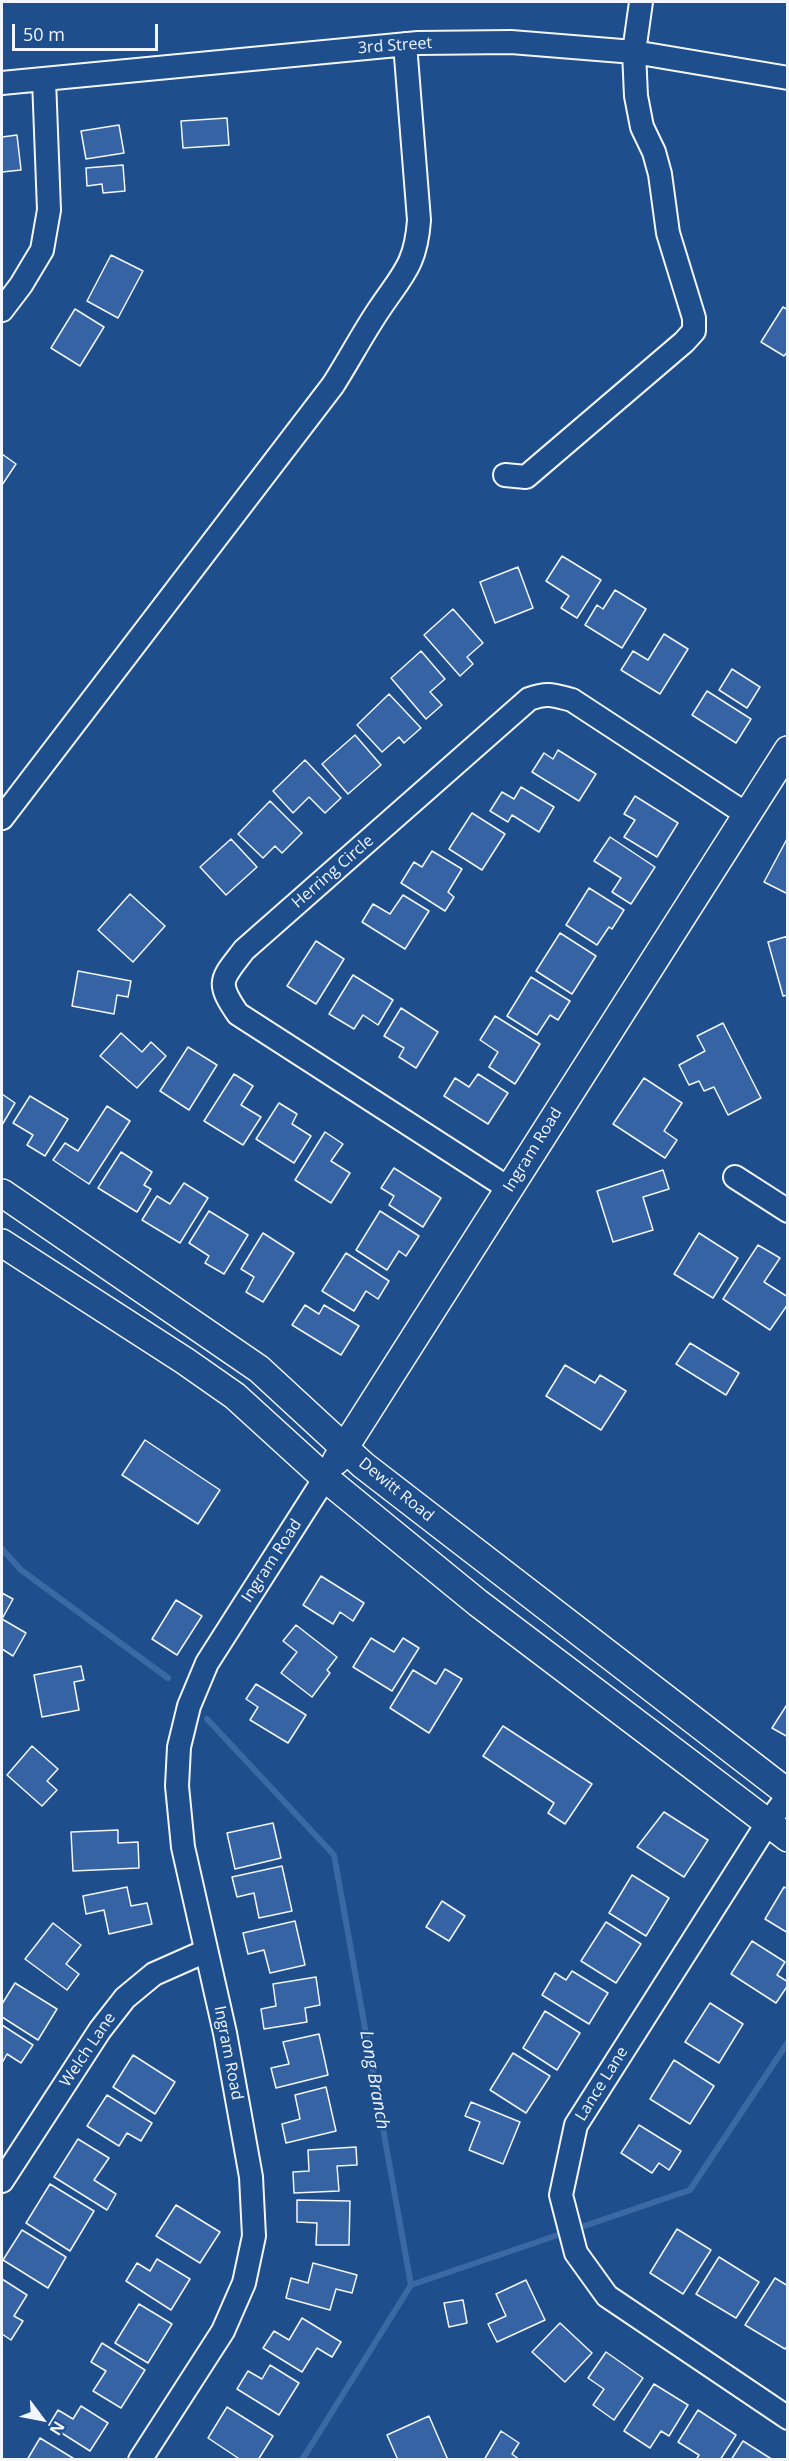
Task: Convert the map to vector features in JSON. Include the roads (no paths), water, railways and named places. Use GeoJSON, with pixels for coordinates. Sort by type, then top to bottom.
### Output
{"type":"FeatureCollection","features":[{"type":"Feature","properties":{"kind":"main road","name":"Ingram Road"},"geometry":{"type":"LineString","coordinates":[[325,1478],[788,750]]}},
{"type":"Feature","properties":{"kind":"main road","name":"Dewitt Road"},"geometry":{"type":"LineString","coordinates":[[2,1193],[259,1369],[363,1465],[788,1795]]}},
{"type":"Feature","properties":{"kind":"main road"},"geometry":{"type":"LineString","coordinates":[[2,1243],[236,1396],[325,1478],[478,1603],[777,1831]]}},
{"type":"Feature","properties":{"kind":"main road"},"geometry":{"type":"LineString","coordinates":[[260,1418],[281,1389]]}},
{"type":"Feature","properties":{"kind":"street"},"geometry":{"type":"LineString","coordinates":[[505,475],[526,477],[694,331],[694,318],[668,233],[660,174],[654,152],[642,127],[636,96],[634,52],[641,2]]}},
{"type":"Feature","properties":{"kind":"street","name":"3rd Street"},"geometry":{"type":"LineString","coordinates":[[2,83],[405,44],[511,42],[634,52],[788,78]]}},
{"type":"Feature","properties":{"kind":"street"},"geometry":{"type":"LineString","coordinates":[[2,818],[333,385],[380,308],[411,264],[417,245],[419,220],[405,44]]}},
{"type":"Feature","properties":{"kind":"street"},"geometry":{"type":"LineString","coordinates":[[2,310],[21,285],[42,250],[49,210],[44,79]]}},
{"type":"Feature","properties":{"kind":"street","name":"Herring Circle"},"geometry":{"type":"LineString","coordinates":[[508,1188],[238,1014],[224,994],[224,977],[244,950],[529,699],[546,693],[572,700],[746,814]]}},
{"type":"Feature","properties":{"kind":"street"},"geometry":{"type":"LineString","coordinates":[[735,1177],[788,1211]]}},
{"type":"Feature","properties":{"kind":"street","name":"Ingram Road"},"geometry":{"type":"LineString","coordinates":[[140,2460],[223,2331],[244,2283],[254,2236],[251,2177],[225,2033],[183,1847],[177,1786],[179,1748],[189,1706],[207,1663],[325,1478]]}},
{"type":"Feature","properties":{"kind":"street","name":"Lance Lane"},"geometry":{"type":"LineString","coordinates":[[788,1795],[777,1831],[576,2125],[561,2195],[576,2253],[607,2296],[788,2418]]}},
{"type":"Feature","properties":{"kind":"street","name":"Welch Lane"},"geometry":{"type":"LineString","coordinates":[[2,2181],[100,2030],[124,1998],[154,1974],[206,1952]]}},
{"type":"Feature","properties":{"kind":"waterway"},"geometry":{"type":"LineString","coordinates":[[2,1549],[21,1570],[168,1678]]}},
{"type":"Feature","properties":{"kind":"waterway","name":"Long Branch"},"geometry":{"type":"LineString","coordinates":[[207,1719],[334,1855],[411,2285],[302,2460]]}},
{"type":"Feature","properties":{"kind":"waterway"},"geometry":{"type":"LineString","coordinates":[[411,2285],[690,2190],[788,2042]]}}]}
